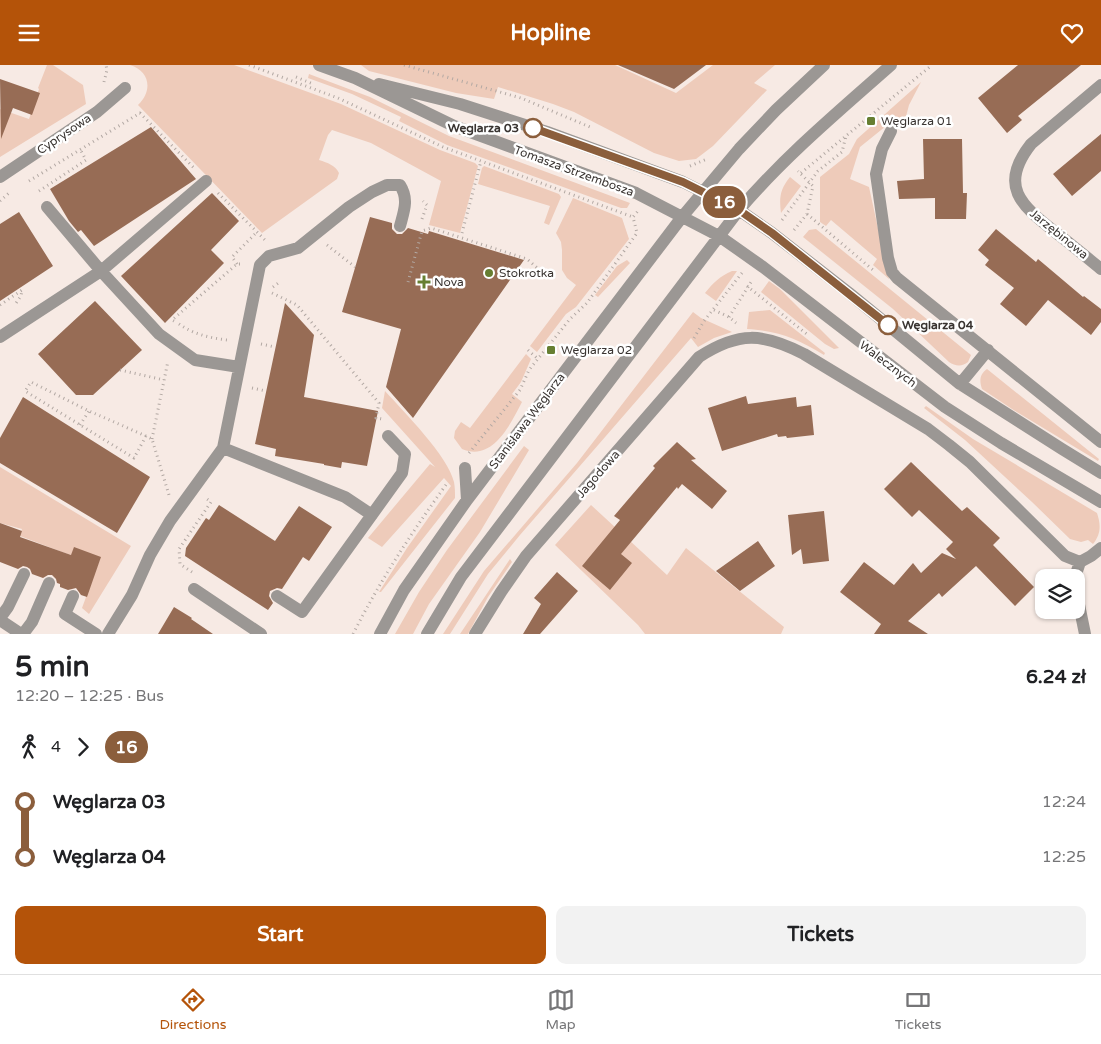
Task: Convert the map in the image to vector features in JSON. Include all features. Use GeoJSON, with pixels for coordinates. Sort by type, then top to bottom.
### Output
{"type":"FeatureCollection","features":[{"type":"Feature","properties":{"kind":"street","name":"Tomasza Strzembosza"},"geometry":{"type":"LineString","coordinates":[[319,65],[336,68],[454,126],[646,198],[682,217]]}},
{"type":"Feature","properties":{"kind":"street","name":"Stanisława Węglarza"},"geometry":{"type":"LineString","coordinates":[[380,634],[404,590],[430,550],[702,191],[776,111],[824,65]]}},
{"type":"Feature","properties":{"kind":"street"},"geometry":{"type":"LineString","coordinates":[[427,634],[461,577],[751,195],[800,147],[892,65]]}},
{"type":"Feature","properties":{"kind":"street","name":"Tomasza Strzembosza"},"geometry":{"type":"LineString","coordinates":[[355,78],[469,107],[547,132],[702,191]]}},
{"type":"Feature","properties":{"kind":"street","name":"Jarzębinowa"},"geometry":{"type":"LineString","coordinates":[[1101,85],[1031,144],[1022,155],[1016,170],[1015,185],[1020,199],[1030,211],[1101,269]]}},
{"type":"Feature","properties":{"kind":"street","name":"Cyprysowa"},"geometry":{"type":"LineString","coordinates":[[0,177],[97,112],[125,88]]}},
{"type":"Feature","properties":{"kind":"street"},"geometry":{"type":"LineString","coordinates":[[891,131],[882,149],[876,174],[888,258],[892,271],[897,278],[1101,442]]}},
{"type":"Feature","properties":{"kind":"street"},"geometry":{"type":"LineString","coordinates":[[0,337],[101,271],[206,181]]}},
{"type":"Feature","properties":{"kind":"street"},"geometry":{"type":"LineString","coordinates":[[108,634],[132,595],[150,555],[170,521],[223,448],[260,265],[269,251],[298,248],[349,207],[387,185],[400,185],[406,194],[406,203],[400,226]]}},
{"type":"Feature","properties":{"kind":"street"},"geometry":{"type":"LineString","coordinates":[[702,191],[739,210],[772,233],[960,384],[1101,473]]}},
{"type":"Feature","properties":{"kind":"street"},"geometry":{"type":"LineString","coordinates":[[47,207],[101,271],[159,334],[195,360],[239,367]]}},
{"type":"Feature","properties":{"kind":"street","name":"Walecznych"},"geometry":{"type":"LineString","coordinates":[[682,217],[719,236],[763,267],[945,407],[1001,443],[1101,502]]}},
{"type":"Feature","properties":{"kind":"street","name":"Jagodowa"},"geometry":{"type":"LineString","coordinates":[[475,634],[526,556],[699,357],[717,345],[742,339],[770,339],[785,344],[928,429],[970,463],[1065,556],[1080,562]]}},
{"type":"Feature","properties":{"kind":"street"},"geometry":{"type":"LineString","coordinates":[[960,384],[988,351]]}},
{"type":"Feature","properties":{"kind":"street"},"geometry":{"type":"LineString","coordinates":[[277,596],[302,612],[402,473],[405,454],[388,435]]}},
{"type":"Feature","properties":{"kind":"street"},"geometry":{"type":"LineString","coordinates":[[223,448],[345,497],[372,515]]}},
{"type":"Feature","properties":{"kind":"street"},"geometry":{"type":"LineString","coordinates":[[466,462],[467,500]]}},
{"type":"Feature","properties":{"kind":"street"},"geometry":{"type":"LineString","coordinates":[[1078,569],[1080,562],[1101,548]]}},
{"type":"Feature","properties":{"kind":"street"},"geometry":{"type":"LineString","coordinates":[[24,574],[0,619],[17,633],[32,621],[49,583]]}},
{"type":"Feature","properties":{"kind":"street"},"geometry":{"type":"LineString","coordinates":[[194,589],[261,634]]}},
{"type":"Feature","properties":{"kind":"street"},"geometry":{"type":"LineString","coordinates":[[73,596],[65,614],[96,634]]}},
{"type":"Feature","properties":{"kind":"street"},"geometry":{"type":"LineString","coordinates":[[1082,619],[1085,634]]}},
{"type":"Feature","properties":{"kind":"path"},"geometry":{"type":"LineString","coordinates":[[249,65],[338,98],[437,144],[633,217]]}},
{"type":"Feature","properties":{"kind":"path"},"geometry":{"type":"LineString","coordinates":[[404,65],[424,71]]}},
{"type":"Feature","properties":{"kind":"path"},"geometry":{"type":"LineString","coordinates":[[801,173],[932,65]]}},
{"type":"Feature","properties":{"kind":"path"},"geometry":{"type":"LineString","coordinates":[[296,77],[322,87]]}},
{"type":"Feature","properties":{"kind":"path"},"geometry":{"type":"LineString","coordinates":[[26,183],[140,113],[257,232],[269,251]]}},
{"type":"Feature","properties":{"kind":"path"},"geometry":{"type":"LineString","coordinates":[[395,124],[398,118]]}},
{"type":"Feature","properties":{"kind":"path"},"geometry":{"type":"LineString","coordinates":[[810,183],[818,171],[842,152],[846,136]]}},
{"type":"Feature","properties":{"kind":"path"},"geometry":{"type":"LineString","coordinates":[[47,207],[39,191],[86,160],[80,149]]}},
{"type":"Feature","properties":{"kind":"path"},"geometry":{"type":"LineString","coordinates":[[664,175],[670,165],[685,168],[706,160],[712,155]]}},
{"type":"Feature","properties":{"kind":"path"},"geometry":{"type":"LineString","coordinates":[[462,233],[481,161]]}},
{"type":"Feature","properties":{"kind":"path"},"geometry":{"type":"LineString","coordinates":[[0,201],[11,192]]}},
{"type":"Feature","properties":{"kind":"path"},"geometry":{"type":"LineString","coordinates":[[466,462],[520,389],[529,370],[570,319],[587,303],[627,249],[637,233],[633,217],[646,198]]}},
{"type":"Feature","properties":{"kind":"path"},"geometry":{"type":"LineString","coordinates":[[468,210],[474,212]]}},
{"type":"Feature","properties":{"kind":"path"},"geometry":{"type":"LineString","coordinates":[[408,282],[420,230],[430,228],[527,259],[550,279]]}},
{"type":"Feature","properties":{"kind":"path"},"geometry":{"type":"LineString","coordinates":[[237,264],[232,257],[257,232]]}},
{"type":"Feature","properties":{"kind":"path"},"geometry":{"type":"LineString","coordinates":[[232,341],[212,338],[188,331],[172,320],[237,264],[250,264]]}},
{"type":"Feature","properties":{"kind":"path"},"geometry":{"type":"LineString","coordinates":[[255,288],[269,291],[297,305],[380,403],[376,418],[390,421],[388,435]]}},
{"type":"Feature","properties":{"kind":"path"},"geometry":{"type":"LineString","coordinates":[[0,305],[22,290],[21,296],[10,310]]}},
{"type":"Feature","properties":{"kind":"path"},"geometry":{"type":"LineString","coordinates":[[258,343],[275,347]]}},
{"type":"Feature","properties":{"kind":"path"},"geometry":{"type":"LineString","coordinates":[[528,349],[538,359]]}},
{"type":"Feature","properties":{"kind":"path"},"geometry":{"type":"LineString","coordinates":[[166,352],[168,360],[152,439],[170,500]]}},
{"type":"Feature","properties":{"kind":"path"},"geometry":{"type":"LineString","coordinates":[[120,370],[164,379]]}},
{"type":"Feature","properties":{"kind":"path"},"geometry":{"type":"LineString","coordinates":[[146,436],[134,458],[25,391],[31,382],[89,411],[146,436],[152,439]]}},
{"type":"Feature","properties":{"kind":"path"},"geometry":{"type":"LineString","coordinates":[[249,387],[266,391]]}},
{"type":"Feature","properties":{"kind":"path"},"geometry":{"type":"LineString","coordinates":[[80,425],[89,411]]}},
{"type":"Feature","properties":{"kind":"path"},"geometry":{"type":"LineString","coordinates":[[353,634],[374,592],[450,479]]}},
{"type":"Feature","properties":{"kind":"path"},"geometry":{"type":"LineString","coordinates":[[195,573],[180,563],[179,549],[211,502],[204,497]]}},
{"type":"Feature","properties":{"kind":"shaded area"},"geometry":{"type":"Polygon","coordinates":[[[47,65],[53,65],[83,85],[86,104],[0,157],[0,109],[29,119],[47,65]]]}},
{"type":"Feature","properties":{"kind":"shaded area"},"geometry":{"type":"Polygon","coordinates":[[[130,65],[234,65],[341,104],[440,150],[475,163],[478,166],[460,233],[429,225],[441,181],[371,143],[332,130],[328,135],[319,160],[335,168],[339,173],[337,179],[262,233],[138,105],[146,94],[147,82],[142,72],[130,65]]]}},
{"type":"Feature","properties":{"kind":"shaded area"},"geometry":{"type":"Polygon","coordinates":[[[361,65],[615,65],[676,93],[713,65],[775,65],[754,83],[767,90],[713,146],[696,159],[679,161],[654,153],[574,112],[498,87],[494,99],[456,93],[369,71],[361,65]]]}},
{"type":"Feature","properties":{"kind":"shaded area"},"geometry":{"type":"Polygon","coordinates":[[[309,74],[370,97],[449,136],[630,203],[627,208],[621,208],[447,145],[399,121],[401,117],[352,94],[308,78],[309,74]]]}},
{"type":"Feature","properties":{"kind":"shaded area"},"geometry":{"type":"Polygon","coordinates":[[[921,82],[909,105],[904,124],[891,122],[860,147],[850,179],[869,187],[889,279],[873,265],[877,259],[831,220],[826,226],[820,222],[820,177],[849,154],[857,139],[921,82]]]}},
{"type":"Feature","properties":{"kind":"shaded area"},"geometry":{"type":"Polygon","coordinates":[[[484,166],[559,194],[561,197],[549,225],[544,223],[550,206],[478,184],[484,166]]]}},
{"type":"Feature","properties":{"kind":"shaded area"},"geometry":{"type":"Polygon","coordinates":[[[790,177],[801,186],[781,213],[781,194],[790,177]]]}},
{"type":"Feature","properties":{"kind":"shaded area"},"geometry":{"type":"Polygon","coordinates":[[[573,198],[622,218],[629,239],[576,307],[566,314],[537,352],[530,346],[576,285],[567,278],[562,270],[561,242],[556,233],[573,198]]]}},
{"type":"Feature","properties":{"kind":"shaded area"},"geometry":{"type":"Polygon","coordinates":[[[816,229],[971,355],[968,362],[959,365],[949,362],[893,309],[803,237],[809,230],[816,229]]]}},
{"type":"Feature","properties":{"kind":"shaded area"},"geometry":{"type":"Polygon","coordinates":[[[627,260],[630,263],[598,297],[595,295],[617,266],[627,260]]]}},
{"type":"Feature","properties":{"kind":"shaded area"},"geometry":{"type":"Polygon","coordinates":[[[732,271],[737,271],[716,301],[705,293],[717,280],[732,271]]]}},
{"type":"Feature","properties":{"kind":"shaded area"},"geometry":{"type":"Polygon","coordinates":[[[769,281],[780,289],[839,348],[834,349],[825,344],[761,292],[769,281]]]}},
{"type":"Feature","properties":{"kind":"shaded area"},"geometry":{"type":"Polygon","coordinates":[[[770,310],[825,353],[824,355],[787,336],[747,329],[749,312],[770,310]]]}},
{"type":"Feature","properties":{"kind":"shaded area"},"geometry":{"type":"Polygon","coordinates":[[[693,312],[701,318],[732,332],[714,338],[698,347],[691,338],[488,574],[450,634],[443,634],[484,571],[577,463],[693,312]]]}},
{"type":"Feature","properties":{"kind":"shaded area"},"geometry":{"type":"Polygon","coordinates":[[[526,354],[531,359],[521,382],[512,394],[522,402],[506,430],[491,446],[483,450],[473,452],[462,449],[454,438],[455,431],[461,422],[470,428],[526,354]]]}},
{"type":"Feature","properties":{"kind":"shaded area"},"geometry":{"type":"Polygon","coordinates":[[[987,369],[1099,459],[1098,461],[982,389],[981,377],[987,369]]]}},
{"type":"Feature","properties":{"kind":"shaded area"},"geometry":{"type":"Polygon","coordinates":[[[385,391],[435,447],[450,471],[454,482],[455,498],[381,592],[379,592],[407,548],[451,486],[444,478],[382,547],[368,538],[430,464],[435,467],[382,408],[385,391]]]}},
{"type":"Feature","properties":{"kind":"shaded area"},"geometry":{"type":"Polygon","coordinates":[[[926,406],[973,439],[1097,513],[1100,529],[1098,537],[1093,544],[1088,540],[1081,542],[1070,539],[965,440],[924,408],[926,406]]]}},
{"type":"Feature","properties":{"kind":"shaded area"},"geometry":{"type":"Polygon","coordinates":[[[524,446],[529,450],[480,532],[429,604],[413,634],[395,634],[419,592],[447,550],[524,446]]]}},
{"type":"Feature","properties":{"kind":"shaded area"},"geometry":{"type":"Polygon","coordinates":[[[0,467],[131,546],[89,614],[82,608],[100,559],[86,554],[71,555],[62,552],[20,536],[22,529],[0,523],[0,467]]]}},
{"type":"Feature","properties":{"kind":"shaded area"},"geometry":{"type":"Polygon","coordinates":[[[591,505],[667,575],[686,548],[784,627],[781,634],[645,634],[555,545],[591,505]]]}},
{"type":"Feature","properties":{"kind":"shaded area"},"geometry":{"type":"Polygon","coordinates":[[[510,559],[512,562],[488,597],[468,634],[460,634],[510,559]]]}},
{"type":"Feature","properties":{"kind":"building"},"geometry":{"type":"Polygon","coordinates":[[[618,65],[706,65],[674,89],[618,65]]]}},
{"type":"Feature","properties":{"kind":"building"},"geometry":{"type":"Polygon","coordinates":[[[1018,65],[1081,65],[1018,116],[1022,120],[1007,133],[978,98],[1018,65]]]}},
{"type":"Feature","properties":{"kind":"building"},"geometry":{"type":"Polygon","coordinates":[[[0,79],[40,93],[32,115],[13,108],[1,139],[0,79]]]}},
{"type":"Feature","properties":{"kind":"building"},"geometry":{"type":"Polygon","coordinates":[[[151,127],[196,179],[94,246],[81,230],[78,232],[69,221],[50,189],[151,127]]]}},
{"type":"Feature","properties":{"kind":"building"},"geometry":{"type":"Polygon","coordinates":[[[1101,134],[1101,171],[1072,196],[1053,174],[1101,134]]]}},
{"type":"Feature","properties":{"kind":"building"},"geometry":{"type":"Polygon","coordinates":[[[923,139],[962,139],[963,193],[967,193],[966,219],[935,219],[935,198],[899,199],[897,181],[924,179],[923,139]]]}},
{"type":"Feature","properties":{"kind":"building"},"geometry":{"type":"Polygon","coordinates":[[[212,193],[239,221],[211,250],[224,263],[165,323],[121,276],[212,193]]]}},
{"type":"Feature","properties":{"kind":"building"},"geometry":{"type":"Polygon","coordinates":[[[19,212],[53,266],[0,301],[0,224],[19,212]]]}},
{"type":"Feature","properties":{"kind":"building"},"geometry":{"type":"Polygon","coordinates":[[[370,217],[392,223],[392,229],[397,234],[402,234],[408,228],[428,234],[429,231],[524,260],[413,418],[386,387],[401,329],[342,312],[370,217]]]}},
{"type":"Feature","properties":{"kind":"building"},"geometry":{"type":"Polygon","coordinates":[[[996,229],[1036,262],[1038,259],[1083,297],[1101,309],[1101,322],[1091,335],[1048,300],[1026,326],[1000,304],[1014,288],[985,265],[989,260],[978,250],[996,229]]]}},
{"type":"Feature","properties":{"kind":"building"},"geometry":{"type":"Polygon","coordinates":[[[95,301],[142,350],[93,395],[76,395],[38,354],[95,301]]]}},
{"type":"Feature","properties":{"kind":"building"},"geometry":{"type":"Polygon","coordinates":[[[285,303],[314,335],[304,397],[378,411],[367,466],[342,462],[341,468],[275,456],[276,449],[255,444],[285,303]]]}},
{"type":"Feature","properties":{"kind":"building"},"geometry":{"type":"Polygon","coordinates":[[[746,396],[748,404],[796,397],[797,407],[811,405],[814,435],[787,438],[786,436],[778,437],[777,434],[722,451],[708,408],[746,396]]]}},
{"type":"Feature","properties":{"kind":"building"},"geometry":{"type":"Polygon","coordinates":[[[23,397],[150,477],[117,533],[0,463],[0,438],[23,397]]]}},
{"type":"Feature","properties":{"kind":"building"},"geometry":{"type":"Polygon","coordinates":[[[677,442],[696,459],[691,460],[727,491],[712,509],[682,484],[678,489],[677,487],[621,554],[632,563],[610,590],[582,566],[620,520],[614,516],[655,468],[653,466],[677,442]]]}},
{"type":"Feature","properties":{"kind":"building"},"geometry":{"type":"Polygon","coordinates":[[[911,462],[962,511],[967,507],[1000,538],[993,545],[1034,587],[1015,606],[976,566],[942,597],[939,593],[908,621],[928,634],[874,634],[881,624],[840,592],[864,562],[894,585],[913,563],[921,573],[942,553],[956,559],[946,549],[953,542],[919,510],[912,517],[884,489],[911,462]]]}},
{"type":"Feature","properties":{"kind":"building"},"geometry":{"type":"Polygon","coordinates":[[[219,505],[275,541],[299,506],[332,527],[309,561],[303,557],[282,589],[277,588],[270,591],[269,596],[273,603],[268,610],[185,556],[186,548],[206,518],[209,520],[219,505]]]}},
{"type":"Feature","properties":{"kind":"building"},"geometry":{"type":"Polygon","coordinates":[[[824,511],[829,561],[803,564],[801,549],[792,555],[788,515],[824,511]]]}},
{"type":"Feature","properties":{"kind":"building"},"geometry":{"type":"Polygon","coordinates":[[[0,523],[22,531],[20,537],[71,555],[74,547],[101,557],[87,597],[81,595],[76,588],[68,590],[60,587],[60,584],[57,583],[52,575],[43,578],[32,574],[27,567],[23,566],[18,569],[0,562],[0,523]]]}},
{"type":"Feature","properties":{"kind":"building"},"geometry":{"type":"Polygon","coordinates":[[[758,541],[775,566],[740,591],[716,571],[758,541]]]}},
{"type":"Feature","properties":{"kind":"building"},"geometry":{"type":"Polygon","coordinates":[[[557,572],[578,591],[540,634],[523,634],[541,604],[534,598],[557,572]]]}},
{"type":"Feature","properties":{"kind":"building"},"geometry":{"type":"Polygon","coordinates":[[[174,607],[192,618],[213,634],[158,634],[174,607]]]}},
{"type":"Feature","properties":{"kind":"bus line","name":"16"},"geometry":{"type":"LineString","coordinates":[[533,128],[683,182],[739,210],[772,233],[888,325]]}},
{"type":"Feature","properties":{"kind":"place","name":"Węglarza 01"},"geometry":{"type":"Point","coordinates":[871,121]}},
{"type":"Feature","properties":{"kind":"place","name":"Węglarza 03"},"geometry":{"type":"Point","coordinates":[533,128]}},
{"type":"Feature","properties":{"kind":"place","name":"Stokrotka"},"geometry":{"type":"Point","coordinates":[489,273]}},
{"type":"Feature","properties":{"kind":"place","name":"Nova"},"geometry":{"type":"Point","coordinates":[424,282]}},
{"type":"Feature","properties":{"kind":"place","name":"Węglarza 04"},"geometry":{"type":"Point","coordinates":[888,325]}},
{"type":"Feature","properties":{"kind":"place","name":"Węglarza 02"},"geometry":{"type":"Point","coordinates":[551,350]}}]}
